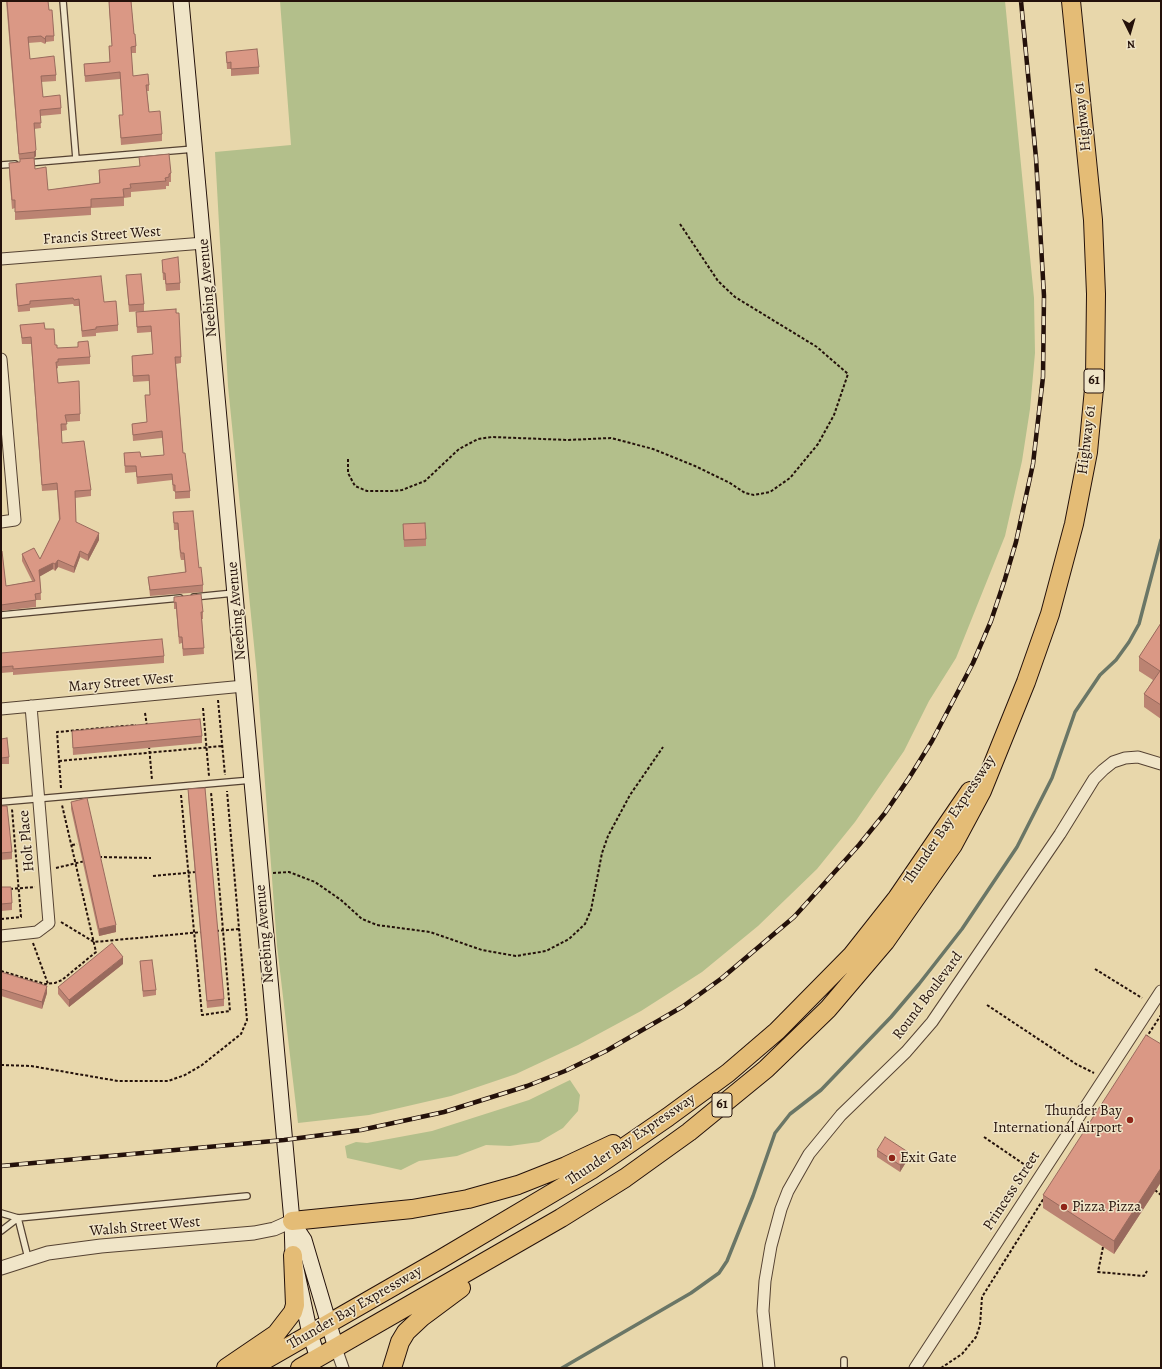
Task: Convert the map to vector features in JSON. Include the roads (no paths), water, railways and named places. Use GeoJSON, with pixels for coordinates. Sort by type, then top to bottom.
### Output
{"type":"FeatureCollection","features":[{"type":"Feature","properties":{"kind":"highway","name":"Highway 61"},"geometry":{"type":"LineString","coordinates":[[999,747],[1026,682],[1050,614],[1074,524],[1088,452],[1094,378],[1096,294],[1093,220],[1072,1]]}},
{"type":"Feature","properties":{"kind":"highway","name":"Thunder Bay Expressway"},"geometry":{"type":"LineString","coordinates":[[251,1368],[525,1210],[591,1170],[668,1117],[728,1073],[777,1031],[852,955],[901,891],[999,747]]}},
{"type":"Feature","properties":{"kind":"highway","name":"Thunder Bay Expressway"},"geometry":{"type":"LineString","coordinates":[[300,1368],[320,1363],[336,1348],[561,1218],[689,1132],[766,1069],[828,1009],[885,942],[953,845],[982,791],[999,747]]}},
{"type":"Feature","properties":{"kind":"highway"},"geometry":{"type":"LineString","coordinates":[[292,1221],[412,1209],[468,1199],[518,1185],[566,1166],[668,1117]]}},
{"type":"Feature","properties":{"kind":"highway"},"geometry":{"type":"LineString","coordinates":[[392,1368],[400,1342],[406,1332],[422,1317],[561,1218]]}},
{"type":"Feature","properties":{"kind":"highway"},"geometry":{"type":"LineString","coordinates":[[226,1368],[276,1334],[290,1317],[295,1305],[293,1255]]}},
{"type":"Feature","properties":{"kind":"main road","name":"Neebing Avenue"},"geometry":{"type":"LineString","coordinates":[[181,1],[292,1221],[293,1255],[310,1334],[320,1363]]}},
{"type":"Feature","properties":{"kind":"main road","name":"Neebing Avenue"},"geometry":{"type":"LineString","coordinates":[[292,1221],[304,1240],[336,1348]]}},
{"type":"Feature","properties":{"kind":"street","name":"Francis Street West"},"geometry":{"type":"LineString","coordinates":[[1,259],[204,243]]}},
{"type":"Feature","properties":{"kind":"street"},"geometry":{"type":"LineString","coordinates":[[1,359],[15,520],[1,522]]}},
{"type":"Feature","properties":{"kind":"street","name":"Mary Street West"},"geometry":{"type":"LineString","coordinates":[[1,709],[244,686]]}},
{"type":"Feature","properties":{"kind":"street","name":"Holt Place"},"geometry":{"type":"LineString","coordinates":[[1,936],[37,932],[49,923],[31,706]]}},
{"type":"Feature","properties":{"kind":"street","name":"Round Boulevard"},"geometry":{"type":"LineString","coordinates":[[769,1368],[763,1311],[765,1281],[771,1246],[781,1209],[788,1191],[809,1154],[836,1120],[906,1052],[932,1022],[1099,775],[1113,762],[1125,758],[1138,757],[1161,764]]}},
{"type":"Feature","properties":{"kind":"street","name":"Princess Street"},"geometry":{"type":"LineString","coordinates":[[915,1368],[1161,991]]}},
{"type":"Feature","properties":{"kind":"street","name":"Walsh Street West"},"geometry":{"type":"LineString","coordinates":[[1,1268],[28,1258],[76,1249],[254,1233],[274,1229],[292,1221]]}},
{"type":"Feature","properties":{"kind":"street"},"geometry":{"type":"LineString","coordinates":[[336,1348],[343,1368]]}},
{"type":"Feature","properties":{"kind":"lane"},"geometry":{"type":"LineString","coordinates":[[63,1],[76,159]]}},
{"type":"Feature","properties":{"kind":"lane"},"geometry":{"type":"LineString","coordinates":[[1,165],[195,149]]}},
{"type":"Feature","properties":{"kind":"lane"},"geometry":{"type":"LineString","coordinates":[[1,614],[235,593]]}},
{"type":"Feature","properties":{"kind":"lane"},"geometry":{"type":"LineString","coordinates":[[1,802],[252,780]]}},
{"type":"Feature","properties":{"kind":"lane"},"geometry":{"type":"LineString","coordinates":[[1,1213],[18,1218],[248,1196]]}},
{"type":"Feature","properties":{"kind":"lane"},"geometry":{"type":"LineString","coordinates":[[1,1231],[18,1218]]}},
{"type":"Feature","properties":{"kind":"lane"},"geometry":{"type":"LineString","coordinates":[[18,1218],[28,1258]]}},
{"type":"Feature","properties":{"kind":"lane"},"geometry":{"type":"LineString","coordinates":[[844,1360],[844,1368]]}},
{"type":"Feature","properties":{"kind":"waterway"},"geometry":{"type":"LineString","coordinates":[[562,1368],[691,1293],[719,1273],[727,1261],[753,1196],[775,1133],[790,1114],[821,1090],[891,1017],[919,984],[962,929],[1017,847],[1052,778],[1075,712],[1100,675],[1116,660],[1129,642],[1139,624],[1161,540]]}},
{"type":"Feature","properties":{"kind":"railway"},"geometry":{"type":"LineString","coordinates":[[1,1166],[284,1140],[361,1130],[444,1112],[527,1086],[565,1071],[606,1051],[682,1007],[722,978],[794,917],[859,845],[885,813],[909,778],[932,741],[973,663],[991,621],[1005,579],[1016,542],[1033,464],[1043,377],[1044,296],[1036,158],[1021,1]]}},
{"type":"Feature","properties":{"kind":"place","name":"Thunder Bay International Airport"},"geometry":{"type":"Point","coordinates":[1130,1120]}},
{"type":"Feature","properties":{"kind":"place","name":"Exit Gate"},"geometry":{"type":"Point","coordinates":[892,1158]}},
{"type":"Feature","properties":{"kind":"place","name":"Pizza Pizza"},"geometry":{"type":"Point","coordinates":[1064,1207]}}]}
